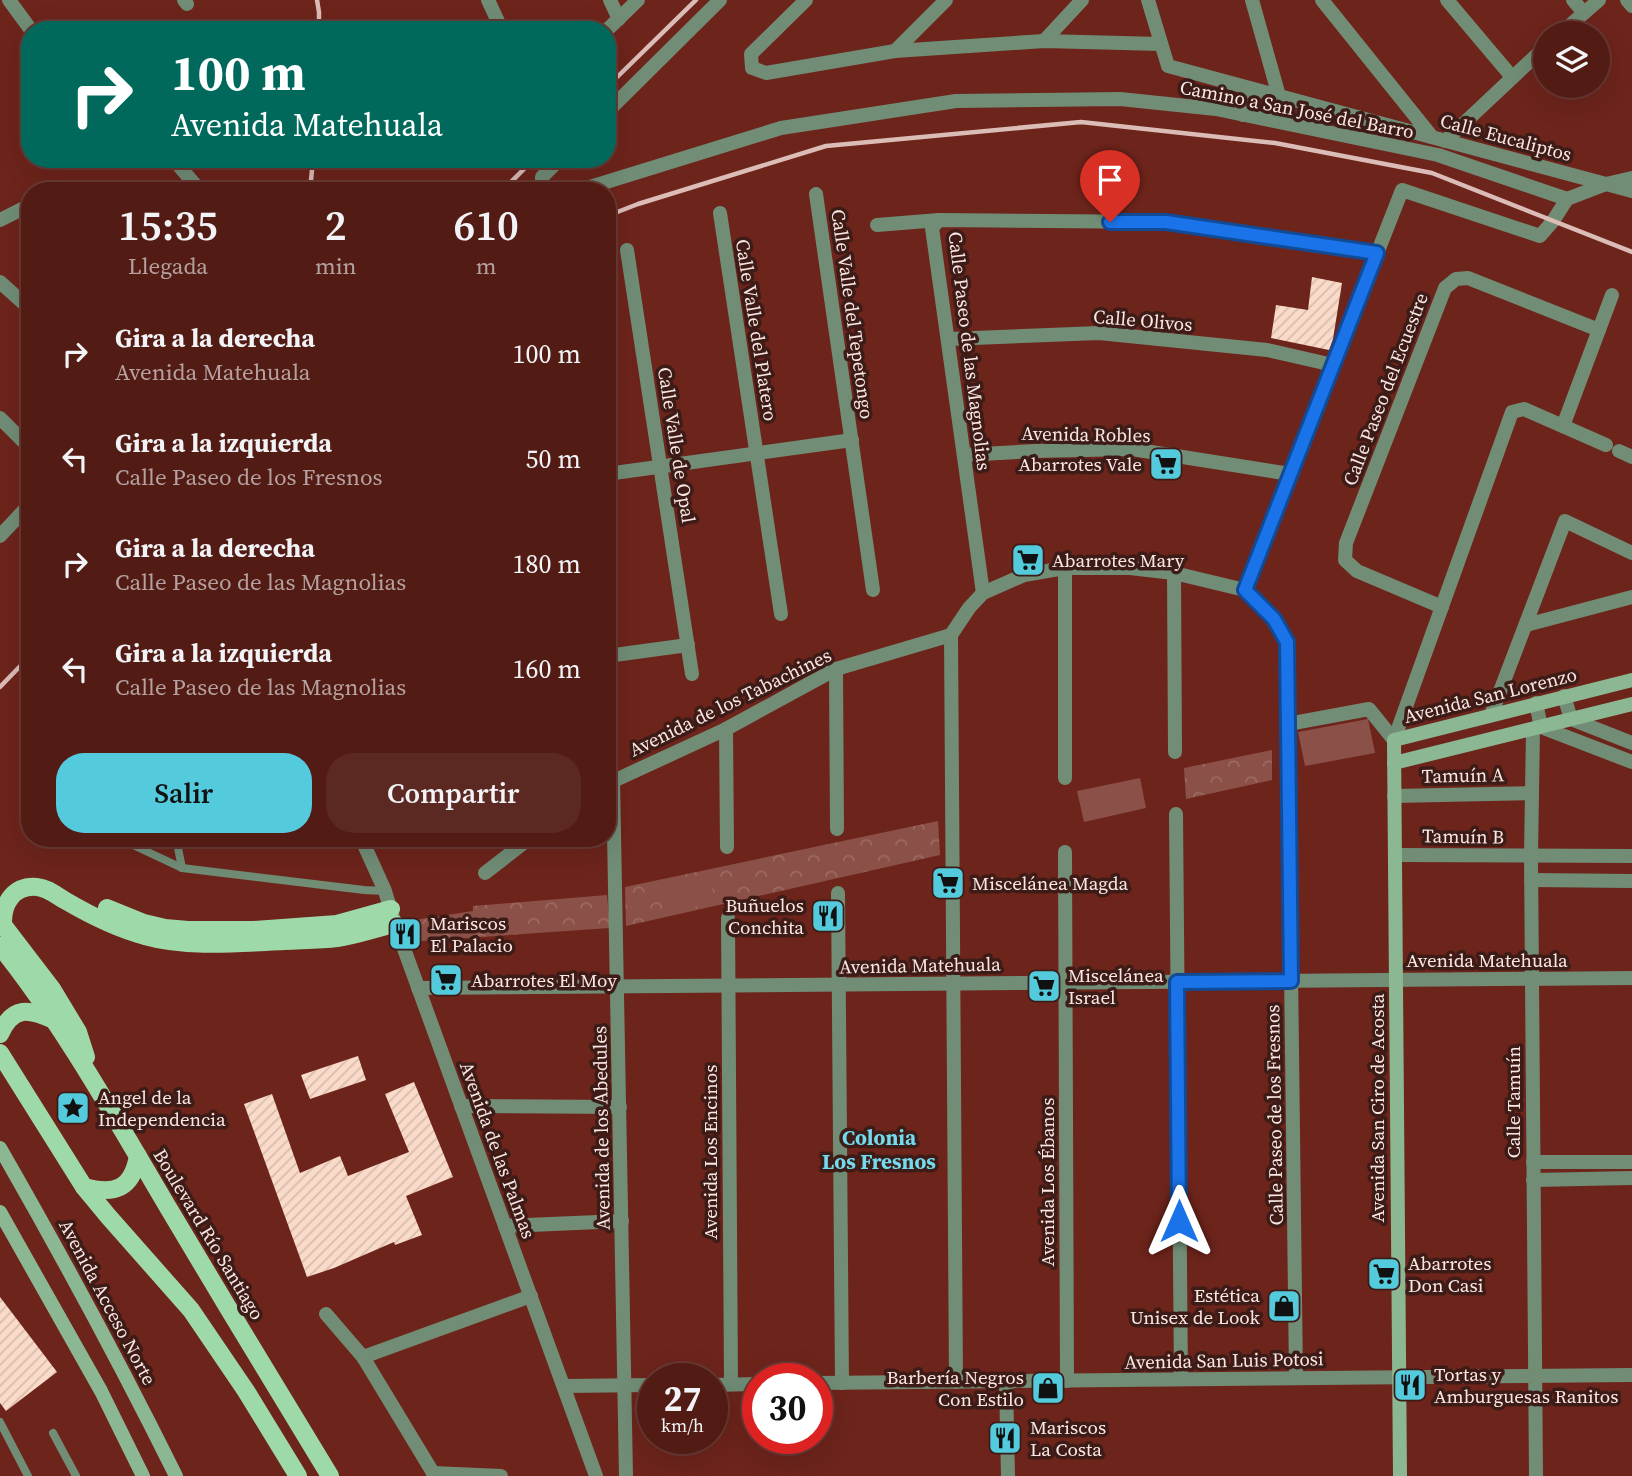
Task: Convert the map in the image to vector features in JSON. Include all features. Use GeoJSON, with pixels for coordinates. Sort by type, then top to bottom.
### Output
{"type":"FeatureCollection","features":[{"type":"Feature","properties":{"kind":"main road"},"geometry":{"type":"LineString","coordinates":[[0,891],[22,877],[36,876],[52,880],[89,901],[144,923],[188,930],[254,930],[337,925],[393,916]]}},
{"type":"Feature","properties":{"kind":"main road"},"geometry":{"type":"LineString","coordinates":[[93,1080],[78,1032],[52,989],[4,925],[2,912],[13,895],[35,887],[46,889],[91,914],[145,936],[193,943],[339,938],[393,916]]}},
{"type":"Feature","properties":{"kind":"main road","name":"Boulevard Río Santiago"},"geometry":{"type":"LineString","coordinates":[[0,946],[30,983],[93,1080],[330,1476]]}},
{"type":"Feature","properties":{"kind":"main road"},"geometry":{"type":"LineString","coordinates":[[0,1034],[10,1018],[27,1010],[54,1020]]}},
{"type":"Feature","properties":{"kind":"main road"},"geometry":{"type":"LineString","coordinates":[[0,1053],[85,1187],[191,1310],[246,1391],[298,1476]]}},
{"type":"Feature","properties":{"kind":"main road"},"geometry":{"type":"LineString","coordinates":[[85,1187],[99,1191],[117,1189],[132,1176],[138,1156]]}},
{"type":"Feature","properties":{"kind":"main road"},"geometry":{"type":"LineString","coordinates":[[287,1457],[291,1476]]}},
{"type":"Feature","properties":{"kind":"street"},"geometry":{"type":"LineString","coordinates":[[488,0],[498,21]]}},
{"type":"Feature","properties":{"kind":"street"},"geometry":{"type":"LineString","coordinates":[[610,0],[619,19]]}},
{"type":"Feature","properties":{"kind":"street"},"geometry":{"type":"LineString","coordinates":[[616,22],[638,0]]}},
{"type":"Feature","properties":{"kind":"street"},"geometry":{"type":"LineString","coordinates":[[616,103],[720,0]]}},
{"type":"Feature","properties":{"kind":"street"},"geometry":{"type":"LineString","coordinates":[[806,0],[751,54],[752,68],[766,73],[895,51],[1044,41],[1161,44],[1148,0]]}},
{"type":"Feature","properties":{"kind":"street"},"geometry":{"type":"LineString","coordinates":[[895,51],[946,0]]}},
{"type":"Feature","properties":{"kind":"street"},"geometry":{"type":"LineString","coordinates":[[1044,41],[1082,0]]}},
{"type":"Feature","properties":{"kind":"street"},"geometry":{"type":"LineString","coordinates":[[1252,0],[1279,96]]}},
{"type":"Feature","properties":{"kind":"street"},"geometry":{"type":"LineString","coordinates":[[1322,0],[1439,139],[1533,58]]}},
{"type":"Feature","properties":{"kind":"street"},"geometry":{"type":"LineString","coordinates":[[1447,0],[1512,77]]}},
{"type":"Feature","properties":{"kind":"street"},"geometry":{"type":"LineString","coordinates":[[1573,0],[1584,13]]}},
{"type":"Feature","properties":{"kind":"street"},"geometry":{"type":"LineString","coordinates":[[1575,21],[1599,0]]}},
{"type":"Feature","properties":{"kind":"street"},"geometry":{"type":"LineString","coordinates":[[1627,0],[1632,6]]}},
{"type":"Feature","properties":{"kind":"street"},"geometry":{"type":"LineString","coordinates":[[10,4],[24,21]]}},
{"type":"Feature","properties":{"kind":"street","name":"Calle Eucaliptos"},"geometry":{"type":"LineString","coordinates":[[1161,44],[1168,66],[1632,191]]}},
{"type":"Feature","properties":{"kind":"street"},"geometry":{"type":"LineString","coordinates":[[1243,115],[1248,88]]}},
{"type":"Feature","properties":{"kind":"street","name":"Camino a San José del Barro"},"geometry":{"type":"LineString","coordinates":[[606,182],[781,128],[956,101],[1120,99],[1216,109],[1438,155],[1567,199]]}},
{"type":"Feature","properties":{"kind":"street"},"geometry":{"type":"LineString","coordinates":[[181,168],[193,182]]}},
{"type":"Feature","properties":{"kind":"street"},"geometry":{"type":"LineString","coordinates":[[542,182],[542,177],[551,168]]}},
{"type":"Feature","properties":{"kind":"street"},"geometry":{"type":"LineString","coordinates":[[956,1382],[951,635],[983,593],[1024,575],[1065,569],[1129,568],[1174,573],[1245,590],[1402,190],[1540,236],[1567,199],[1606,184],[1632,178]]}},
{"type":"Feature","properties":{"kind":"street","name":"Calle Valle del Tepetongo"},"geometry":{"type":"LineString","coordinates":[[816,194],[873,590]]}},
{"type":"Feature","properties":{"kind":"street"},"geometry":{"type":"LineString","coordinates":[[0,220],[21,210]]}},
{"type":"Feature","properties":{"kind":"street","name":"Calle Valle del Platero"},"geometry":{"type":"LineString","coordinates":[[720,213],[781,614]]}},
{"type":"Feature","properties":{"kind":"street"},"geometry":{"type":"LineString","coordinates":[[877,225],[939,219]]}},
{"type":"Feature","properties":{"kind":"street","name":"Calle Paseo de las Magnolias"},"geometry":{"type":"LineString","coordinates":[[983,593],[932,228],[939,219],[1166,222],[1377,253]]}},
{"type":"Feature","properties":{"kind":"street","name":"Calle Valle de Opal"},"geometry":{"type":"LineString","coordinates":[[627,250],[692,674]]}},
{"type":"Feature","properties":{"kind":"street","name":"Calle Paseo del Ecuestre"},"geometry":{"type":"LineString","coordinates":[[1442,607],[1357,572],[1345,560],[1346,543],[1445,289],[1456,279],[1468,278],[1600,330]]}},
{"type":"Feature","properties":{"kind":"street"},"geometry":{"type":"LineString","coordinates":[[0,282],[21,302]]}},
{"type":"Feature","properties":{"kind":"street"},"geometry":{"type":"LineString","coordinates":[[1563,426],[1612,295]]}},
{"type":"Feature","properties":{"kind":"street","name":"Calle Olivos"},"geometry":{"type":"LineString","coordinates":[[948,339],[1099,333],[1267,351],[1333,365]]}},
{"type":"Feature","properties":{"kind":"street"},"geometry":{"type":"LineString","coordinates":[[1394,740],[1512,412],[1524,409],[1619,451]]}},
{"type":"Feature","properties":{"kind":"street"},"geometry":{"type":"LineString","coordinates":[[0,418],[21,439]]}},
{"type":"Feature","properties":{"kind":"street"},"geometry":{"type":"LineString","coordinates":[[616,473],[852,440]]}},
{"type":"Feature","properties":{"kind":"street","name":"Avenida Robles"},"geometry":{"type":"LineString","coordinates":[[964,455],[1132,449],[1290,474]]}},
{"type":"Feature","properties":{"kind":"street"},"geometry":{"type":"LineString","coordinates":[[0,536],[21,514]]}},
{"type":"Feature","properties":{"kind":"street"},"geometry":{"type":"LineString","coordinates":[[1491,715],[1565,521],[1632,553]]}},
{"type":"Feature","properties":{"kind":"street"},"geometry":{"type":"LineString","coordinates":[[1065,569],[1065,778]]}},
{"type":"Feature","properties":{"kind":"street"},"geometry":{"type":"LineString","coordinates":[[1174,573],[1175,752]]}},
{"type":"Feature","properties":{"kind":"street","name":"Calle Paseo de los Fresnos"},"geometry":{"type":"LineString","coordinates":[[1245,590],[1274,619],[1287,642],[1296,1378]]}},
{"type":"Feature","properties":{"kind":"street"},"geometry":{"type":"LineString","coordinates":[[1525,625],[1632,597]]}},
{"type":"Feature","properties":{"kind":"street","name":"Avenida de los Tabachines"},"geometry":{"type":"LineString","coordinates":[[616,779],[726,729],[836,669],[951,635]]}},
{"type":"Feature","properties":{"kind":"street"},"geometry":{"type":"LineString","coordinates":[[616,655],[688,645]]}},
{"type":"Feature","properties":{"kind":"street"},"geometry":{"type":"LineString","coordinates":[[836,669],[837,830]]}},
{"type":"Feature","properties":{"kind":"street","name":"Avenida San Lorenzo"},"geometry":{"type":"LineString","coordinates":[[1288,724],[1369,709],[1394,740],[1632,680]]}},
{"type":"Feature","properties":{"kind":"street"},"geometry":{"type":"LineString","coordinates":[[1564,696],[1571,719]]}},
{"type":"Feature","properties":{"kind":"street","name":"Calle Tamuín"},"geometry":{"type":"LineString","coordinates":[[1535,1476],[1531,856],[1536,703]]}},
{"type":"Feature","properties":{"kind":"street"},"geometry":{"type":"LineString","coordinates":[[1394,763],[1632,704]]}},
{"type":"Feature","properties":{"kind":"street"},"geometry":{"type":"LineString","coordinates":[[1571,719],[1632,743]]}},
{"type":"Feature","properties":{"kind":"street"},"geometry":{"type":"LineString","coordinates":[[1537,728],[1632,762]]}},
{"type":"Feature","properties":{"kind":"street"},"geometry":{"type":"LineString","coordinates":[[726,729],[727,848]]}},
{"type":"Feature","properties":{"kind":"street","name":"Avenida San Ciro de Acosta"},"geometry":{"type":"LineString","coordinates":[[1394,740],[1399,1476]]}},
{"type":"Feature","properties":{"kind":"street","name":"Tamuín A"},"geometry":{"type":"LineString","coordinates":[[1394,796],[1532,793]]}},
{"type":"Feature","properties":{"kind":"street"},"geometry":{"type":"LineString","coordinates":[[1176,814],[1181,1380]]}},
{"type":"Feature","properties":{"kind":"street","name":"Avenida de las Palmas"},"geometry":{"type":"LineString","coordinates":[[366,847],[385,891],[596,1476]]}},
{"type":"Feature","properties":{"kind":"street"},"geometry":{"type":"LineString","coordinates":[[485,873],[518,847]]}},
{"type":"Feature","properties":{"kind":"street","name":"Avenida de los Abedules"},"geometry":{"type":"LineString","coordinates":[[612,847],[626,1476]]}},
{"type":"Feature","properties":{"kind":"street","name":"Avenida Los Ébanos"},"geometry":{"type":"LineString","coordinates":[[1065,852],[1067,1381]]}},
{"type":"Feature","properties":{"kind":"street","name":"Tamuín B"},"geometry":{"type":"LineString","coordinates":[[1395,855],[1632,856]]}},
{"type":"Feature","properties":{"kind":"street"},"geometry":{"type":"LineString","coordinates":[[1531,880],[1632,881]]}},
{"type":"Feature","properties":{"kind":"street"},"geometry":{"type":"LineString","coordinates":[[838,893],[842,1383]]}},
{"type":"Feature","properties":{"kind":"street","name":"Avenida Los Encinos"},"geometry":{"type":"LineString","coordinates":[[728,918],[732,1384]]}},
{"type":"Feature","properties":{"kind":"street","name":"Avenida Matehuala"},"geometry":{"type":"LineString","coordinates":[[418,988],[1632,978]]}},
{"type":"Feature","properties":{"kind":"street"},"geometry":{"type":"LineString","coordinates":[[461,1106],[620,1107]]}},
{"type":"Feature","properties":{"kind":"street","name":"Avenida Acceso Norte"},"geometry":{"type":"LineString","coordinates":[[0,1148],[123,1370],[176,1476]]}},
{"type":"Feature","properties":{"kind":"street"},"geometry":{"type":"LineString","coordinates":[[1533,1162],[1632,1162]]}},
{"type":"Feature","properties":{"kind":"street"},"geometry":{"type":"LineString","coordinates":[[1533,1180],[1632,1178]]}},
{"type":"Feature","properties":{"kind":"street"},"geometry":{"type":"LineString","coordinates":[[0,1212],[100,1391],[143,1476]]}},
{"type":"Feature","properties":{"kind":"street"},"geometry":{"type":"LineString","coordinates":[[505,1226],[622,1221]]}},
{"type":"Feature","properties":{"kind":"street"},"geometry":{"type":"LineString","coordinates":[[363,1357],[531,1296]]}},
{"type":"Feature","properties":{"kind":"street"},"geometry":{"type":"LineString","coordinates":[[326,1314],[363,1357],[434,1474],[501,1476]]}},
{"type":"Feature","properties":{"kind":"street","name":"Avenida San Luis Potosi"},"geometry":{"type":"LineString","coordinates":[[833,1383],[1632,1374]]}},
{"type":"Feature","properties":{"kind":"street"},"geometry":{"type":"LineString","coordinates":[[1006,1381],[1008,1476]]}},
{"type":"Feature","properties":{"kind":"street"},"geometry":{"type":"LineString","coordinates":[[728,1384],[742,1384]]}},
{"type":"Feature","properties":{"kind":"street"},"geometry":{"type":"LineString","coordinates":[[564,1386],[637,1386]]}},
{"type":"Feature","properties":{"kind":"lane"},"geometry":{"type":"LineString","coordinates":[[137,847],[182,868],[385,891]]}},
{"type":"Feature","properties":{"kind":"lane"},"geometry":{"type":"LineString","coordinates":[[178,847],[182,868]]}},
{"type":"Feature","properties":{"kind":"lane"},"geometry":{"type":"LineString","coordinates":[[0,1422],[28,1476]]}},
{"type":"Feature","properties":{"kind":"lane"},"geometry":{"type":"LineString","coordinates":[[53,1433],[76,1476]]}},
{"type":"Feature","properties":{"kind":"green space"},"geometry":{"type":"Polygon","coordinates":[[[1368,719],[1375,753],[1305,766],[1298,732],[1368,719]]]}},
{"type":"Feature","properties":{"kind":"green space"},"geometry":{"type":"Polygon","coordinates":[[[1272,750],[1272,780],[1186,799],[1184,768],[1272,750]]]}},
{"type":"Feature","properties":{"kind":"green space"},"geometry":{"type":"Polygon","coordinates":[[[1140,778],[1146,808],[1084,822],[1077,791],[1140,778]]]}},
{"type":"Feature","properties":{"kind":"green space"},"geometry":{"type":"Polygon","coordinates":[[[938,821],[940,855],[626,926],[625,887],[938,821]]]}},
{"type":"Feature","properties":{"kind":"green space"},"geometry":{"type":"Polygon","coordinates":[[[709,873],[715,902],[665,913],[659,884],[709,873]]]}},
{"type":"Feature","properties":{"kind":"green space"},"geometry":{"type":"Polygon","coordinates":[[[607,895],[610,928],[409,942],[402,922],[473,911],[473,906],[607,895]]]}},
{"type":"Feature","properties":{"kind":"building"},"geometry":{"type":"Polygon","coordinates":[[[1312,277],[1342,283],[1329,350],[1271,338],[1276,305],[1308,310],[1312,277]]]}},
{"type":"Feature","properties":{"kind":"building"},"geometry":{"type":"Polygon","coordinates":[[[358,1056],[366,1080],[310,1099],[301,1075],[358,1056]]]}},
{"type":"Feature","properties":{"kind":"building"},"geometry":{"type":"Polygon","coordinates":[[[414,1082],[453,1177],[406,1196],[422,1235],[395,1245],[394,1242],[307,1277],[244,1104],[272,1094],[300,1173],[340,1156],[348,1176],[409,1152],[385,1094],[414,1082]]]}},
{"type":"Feature","properties":{"kind":"building"},"geometry":{"type":"Polygon","coordinates":[[[0,1297],[57,1372],[6,1411],[0,1403],[0,1297]]]}},
{"type":"Feature","properties":{"kind":"railway"},"geometry":{"type":"LineString","coordinates":[[317,0],[319,21]]}},
{"type":"Feature","properties":{"kind":"railway"},"geometry":{"type":"LineString","coordinates":[[616,78],[696,0]]}},
{"type":"Feature","properties":{"kind":"railway"},"geometry":{"type":"LineString","coordinates":[[616,213],[826,146],[1081,122],[1275,143],[1432,173],[1632,252]]}},
{"type":"Feature","properties":{"kind":"railway"},"geometry":{"type":"LineString","coordinates":[[311,182],[312,168]]}},
{"type":"Feature","properties":{"kind":"railway"},"geometry":{"type":"LineString","coordinates":[[511,182],[525,168]]}},
{"type":"Feature","properties":{"kind":"railway"},"geometry":{"type":"LineString","coordinates":[[0,687],[21,665]]}},
{"type":"Feature","properties":{"kind":"place","name":"Abarrotes Vale"},"geometry":{"type":"Point","coordinates":[1166,464]}},
{"type":"Feature","properties":{"kind":"place","name":"Abarrotes Mary"},"geometry":{"type":"Point","coordinates":[1028,560]}},
{"type":"Feature","properties":{"kind":"place","name":"Miscelánea Magda"},"geometry":{"type":"Point","coordinates":[948,883]}},
{"type":"Feature","properties":{"kind":"place","name":"Buñuelos Conchita"},"geometry":{"type":"Point","coordinates":[828,916]}},
{"type":"Feature","properties":{"kind":"place","name":"Mariscos El Palacio"},"geometry":{"type":"Point","coordinates":[405,934]}},
{"type":"Feature","properties":{"kind":"place","name":"Abarrotes El Moy"},"geometry":{"type":"Point","coordinates":[446,980]}},
{"type":"Feature","properties":{"kind":"place","name":"Miscelánea Israel"},"geometry":{"type":"Point","coordinates":[1044,986]}},
{"type":"Feature","properties":{"kind":"place","name":"Angel de la Independencia"},"geometry":{"type":"Point","coordinates":[73,1108]}},
{"type":"Feature","properties":{"kind":"place","name":"Abarrotes Don Casi"},"geometry":{"type":"Point","coordinates":[1384,1274]}},
{"type":"Feature","properties":{"kind":"place","name":"Estética Unisex de Look"},"geometry":{"type":"Point","coordinates":[1284,1306]}},
{"type":"Feature","properties":{"kind":"place","name":"Tortas y Amburguesas Ranitos"},"geometry":{"type":"Point","coordinates":[1410,1385]}},
{"type":"Feature","properties":{"kind":"place","name":"Barbería Negros Con Estilo"},"geometry":{"type":"Point","coordinates":[1048,1388]}},
{"type":"Feature","properties":{"kind":"place","name":"Mariscos La Costa"},"geometry":{"type":"Point","coordinates":[1005,1438]}},
{"type":"Feature","properties":{"kind":"district","name":"Colonia Los Fresnos"},"geometry":{"type":"Point","coordinates":[879,1149]}},
{"type":"Feature","properties":{"kind":"route"},"geometry":{"type":"LineString","coordinates":[[1110,222],[1166,222],[1377,253],[1245,590],[1274,619],[1287,642],[1291,981],[1177,982],[1179,1221]]}}]}
